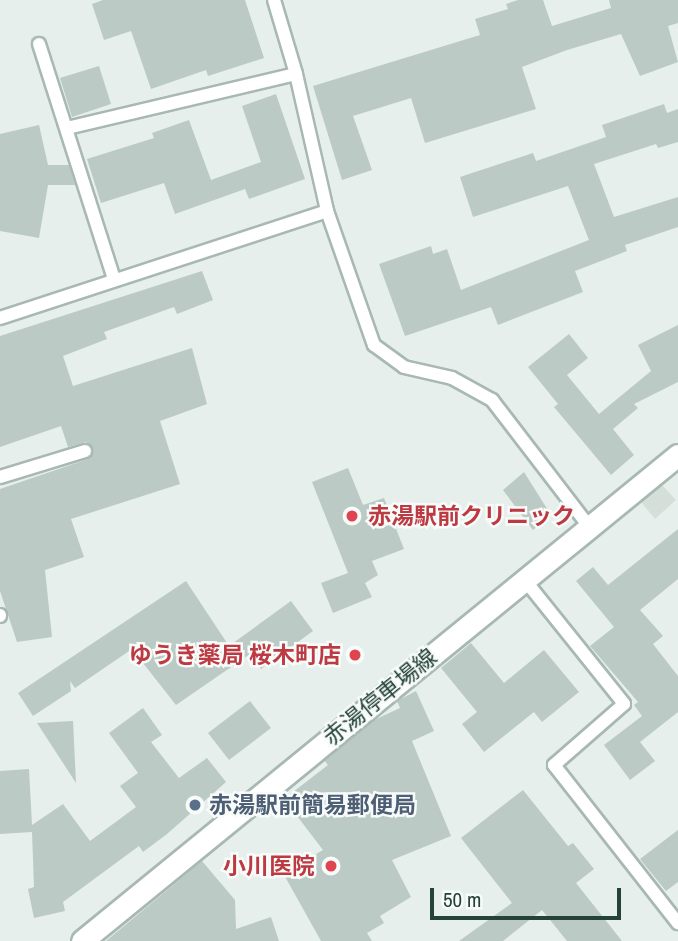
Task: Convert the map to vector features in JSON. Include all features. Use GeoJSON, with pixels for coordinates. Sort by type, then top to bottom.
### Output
{"type":"FeatureCollection","features":[{"type":"Feature","properties":{"kind":"main road","name":"赤湯停車場線"},"geometry":{"type":"LineString","coordinates":[[82,941],[678,455]]}},
{"type":"Feature","properties":{"kind":"lane"},"geometry":{"type":"LineString","coordinates":[[274,0],[296,74],[327,211],[374,345],[404,367],[452,379],[492,400],[590,529]]}},
{"type":"Feature","properties":{"kind":"lane"},"geometry":{"type":"LineString","coordinates":[[39,44],[114,279]]}},
{"type":"Feature","properties":{"kind":"lane"},"geometry":{"type":"LineString","coordinates":[[67,128],[296,74]]}},
{"type":"Feature","properties":{"kind":"lane"},"geometry":{"type":"LineString","coordinates":[[0,318],[327,211]]}},
{"type":"Feature","properties":{"kind":"lane"},"geometry":{"type":"LineString","coordinates":[[0,477],[85,451]]}},
{"type":"Feature","properties":{"kind":"lane"},"geometry":{"type":"LineString","coordinates":[[524,579],[624,704],[554,765],[678,923]]}},
{"type":"Feature","properties":{"kind":"shaded area"},"geometry":{"type":"Polygon","coordinates":[[[661,484],[676,500],[655,519],[641,502],[661,484]]]}},
{"type":"Feature","properties":{"kind":"building"},"geometry":{"type":"Polygon","coordinates":[[[103,0],[245,0],[264,58],[208,76],[206,70],[151,89],[131,31],[104,40],[92,4],[103,0]]]}},
{"type":"Feature","properties":{"kind":"building"},"geometry":{"type":"Polygon","coordinates":[[[518,0],[543,0],[552,26],[611,8],[609,0],[678,0],[678,23],[668,26],[678,62],[640,76],[621,34],[567,50],[522,67],[536,109],[425,143],[411,98],[353,116],[372,170],[342,180],[313,86],[480,35],[475,19],[508,9],[506,4],[518,0]]]}},
{"type":"Feature","properties":{"kind":"building"},"geometry":{"type":"Polygon","coordinates":[[[99,66],[111,104],[72,117],[60,78],[99,66]]]}},
{"type":"Feature","properties":{"kind":"building"},"geometry":{"type":"Polygon","coordinates":[[[276,94],[305,179],[249,199],[245,189],[175,214],[164,183],[101,203],[87,159],[154,138],[152,133],[189,120],[211,180],[261,162],[242,106],[276,94]]]}},
{"type":"Feature","properties":{"kind":"building"},"geometry":{"type":"Polygon","coordinates":[[[664,104],[667,113],[678,109],[678,142],[658,148],[656,144],[594,164],[614,217],[678,197],[678,227],[625,245],[627,251],[575,271],[583,292],[498,325],[491,307],[405,336],[379,264],[431,246],[433,254],[447,249],[461,290],[589,240],[568,186],[473,217],[460,177],[533,153],[536,161],[606,137],[602,125],[664,104]]]}},
{"type":"Feature","properties":{"kind":"building"},"geometry":{"type":"Polygon","coordinates":[[[39,125],[48,165],[69,165],[75,185],[48,185],[39,238],[0,231],[0,134],[39,125]]]}},
{"type":"Feature","properties":{"kind":"building"},"geometry":{"type":"Polygon","coordinates":[[[202,271],[213,300],[177,314],[174,307],[104,332],[107,339],[63,356],[73,386],[192,348],[207,404],[160,421],[180,484],[71,519],[84,557],[45,570],[52,637],[17,642],[0,591],[0,489],[88,459],[93,449],[86,442],[68,447],[61,426],[0,447],[0,336],[202,271]]]}},
{"type":"Feature","properties":{"kind":"building"},"geometry":{"type":"Polygon","coordinates":[[[678,325],[678,382],[634,404],[638,408],[613,429],[634,455],[611,475],[554,407],[558,404],[528,367],[569,334],[588,358],[567,375],[599,414],[651,371],[638,345],[678,325]]]}},
{"type":"Feature","properties":{"kind":"building"},"geometry":{"type":"Polygon","coordinates":[[[348,468],[363,505],[384,498],[404,549],[372,561],[378,575],[365,583],[372,597],[333,613],[321,583],[348,573],[312,482],[348,468]]]}},
{"type":"Feature","properties":{"kind":"building"},"geometry":{"type":"Polygon","coordinates":[[[524,472],[551,515],[533,530],[503,490],[524,472]]]}},
{"type":"Feature","properties":{"kind":"building"},"geometry":{"type":"Polygon","coordinates":[[[678,529],[678,579],[640,610],[663,636],[653,644],[678,676],[678,712],[640,742],[655,761],[630,780],[604,745],[642,716],[634,705],[638,702],[590,646],[614,627],[576,581],[593,567],[608,585],[678,529]]]}},
{"type":"Feature","properties":{"kind":"building"},"geometry":{"type":"Polygon","coordinates":[[[186,581],[229,646],[291,601],[313,631],[261,669],[250,654],[176,705],[132,649],[75,688],[70,681],[71,691],[33,716],[18,693],[186,581]]]}},
{"type":"Feature","properties":{"kind":"building"},"geometry":{"type":"Polygon","coordinates":[[[471,643],[504,683],[544,650],[579,692],[542,722],[534,712],[484,752],[462,724],[477,712],[441,668],[471,643]]]}},
{"type":"Feature","properties":{"kind":"building"},"geometry":{"type":"Polygon","coordinates":[[[416,691],[434,731],[412,741],[451,836],[392,860],[411,897],[380,916],[384,923],[367,933],[372,941],[321,941],[283,873],[323,850],[284,799],[328,765],[324,760],[372,721],[400,708],[397,701],[416,691]]]}},
{"type":"Feature","properties":{"kind":"building"},"geometry":{"type":"Polygon","coordinates":[[[250,701],[271,728],[229,760],[208,733],[250,701]]]}},
{"type":"Feature","properties":{"kind":"building"},"geometry":{"type":"Polygon","coordinates":[[[143,708],[162,735],[151,742],[179,778],[207,758],[226,782],[143,852],[139,846],[63,902],[65,911],[34,918],[28,889],[34,887],[32,832],[0,834],[0,771],[29,769],[32,825],[63,804],[90,841],[136,807],[120,786],[138,773],[109,733],[143,708]]]}},
{"type":"Feature","properties":{"kind":"building"},"geometry":{"type":"Polygon","coordinates":[[[73,721],[76,783],[37,723],[73,721]]]}},
{"type":"Feature","properties":{"kind":"building"},"geometry":{"type":"Polygon","coordinates":[[[523,790],[568,846],[573,843],[594,869],[576,883],[622,941],[567,941],[542,910],[503,941],[459,941],[512,903],[461,838],[523,790]]]}},
{"type":"Feature","properties":{"kind":"building"},"geometry":{"type":"Polygon","coordinates":[[[678,830],[678,882],[666,891],[640,859],[678,830]]]}},
{"type":"Feature","properties":{"kind":"building"},"geometry":{"type":"Polygon","coordinates":[[[202,861],[235,900],[236,929],[271,917],[279,941],[106,941],[202,861]]]}},
{"type":"Feature","properties":{"kind":"place","name":"赤湯駅前クリニック"},"geometry":{"type":"Point","coordinates":[352,516]}},
{"type":"Feature","properties":{"kind":"place","name":"ゆうき薬局 桜木町店"},"geometry":{"type":"Point","coordinates":[355,655]}},
{"type":"Feature","properties":{"kind":"place","name":"赤湯駅前簡易郵便局"},"geometry":{"type":"Point","coordinates":[195,805]}},
{"type":"Feature","properties":{"kind":"place","name":"小川医院"},"geometry":{"type":"Point","coordinates":[331,866]}}]}
